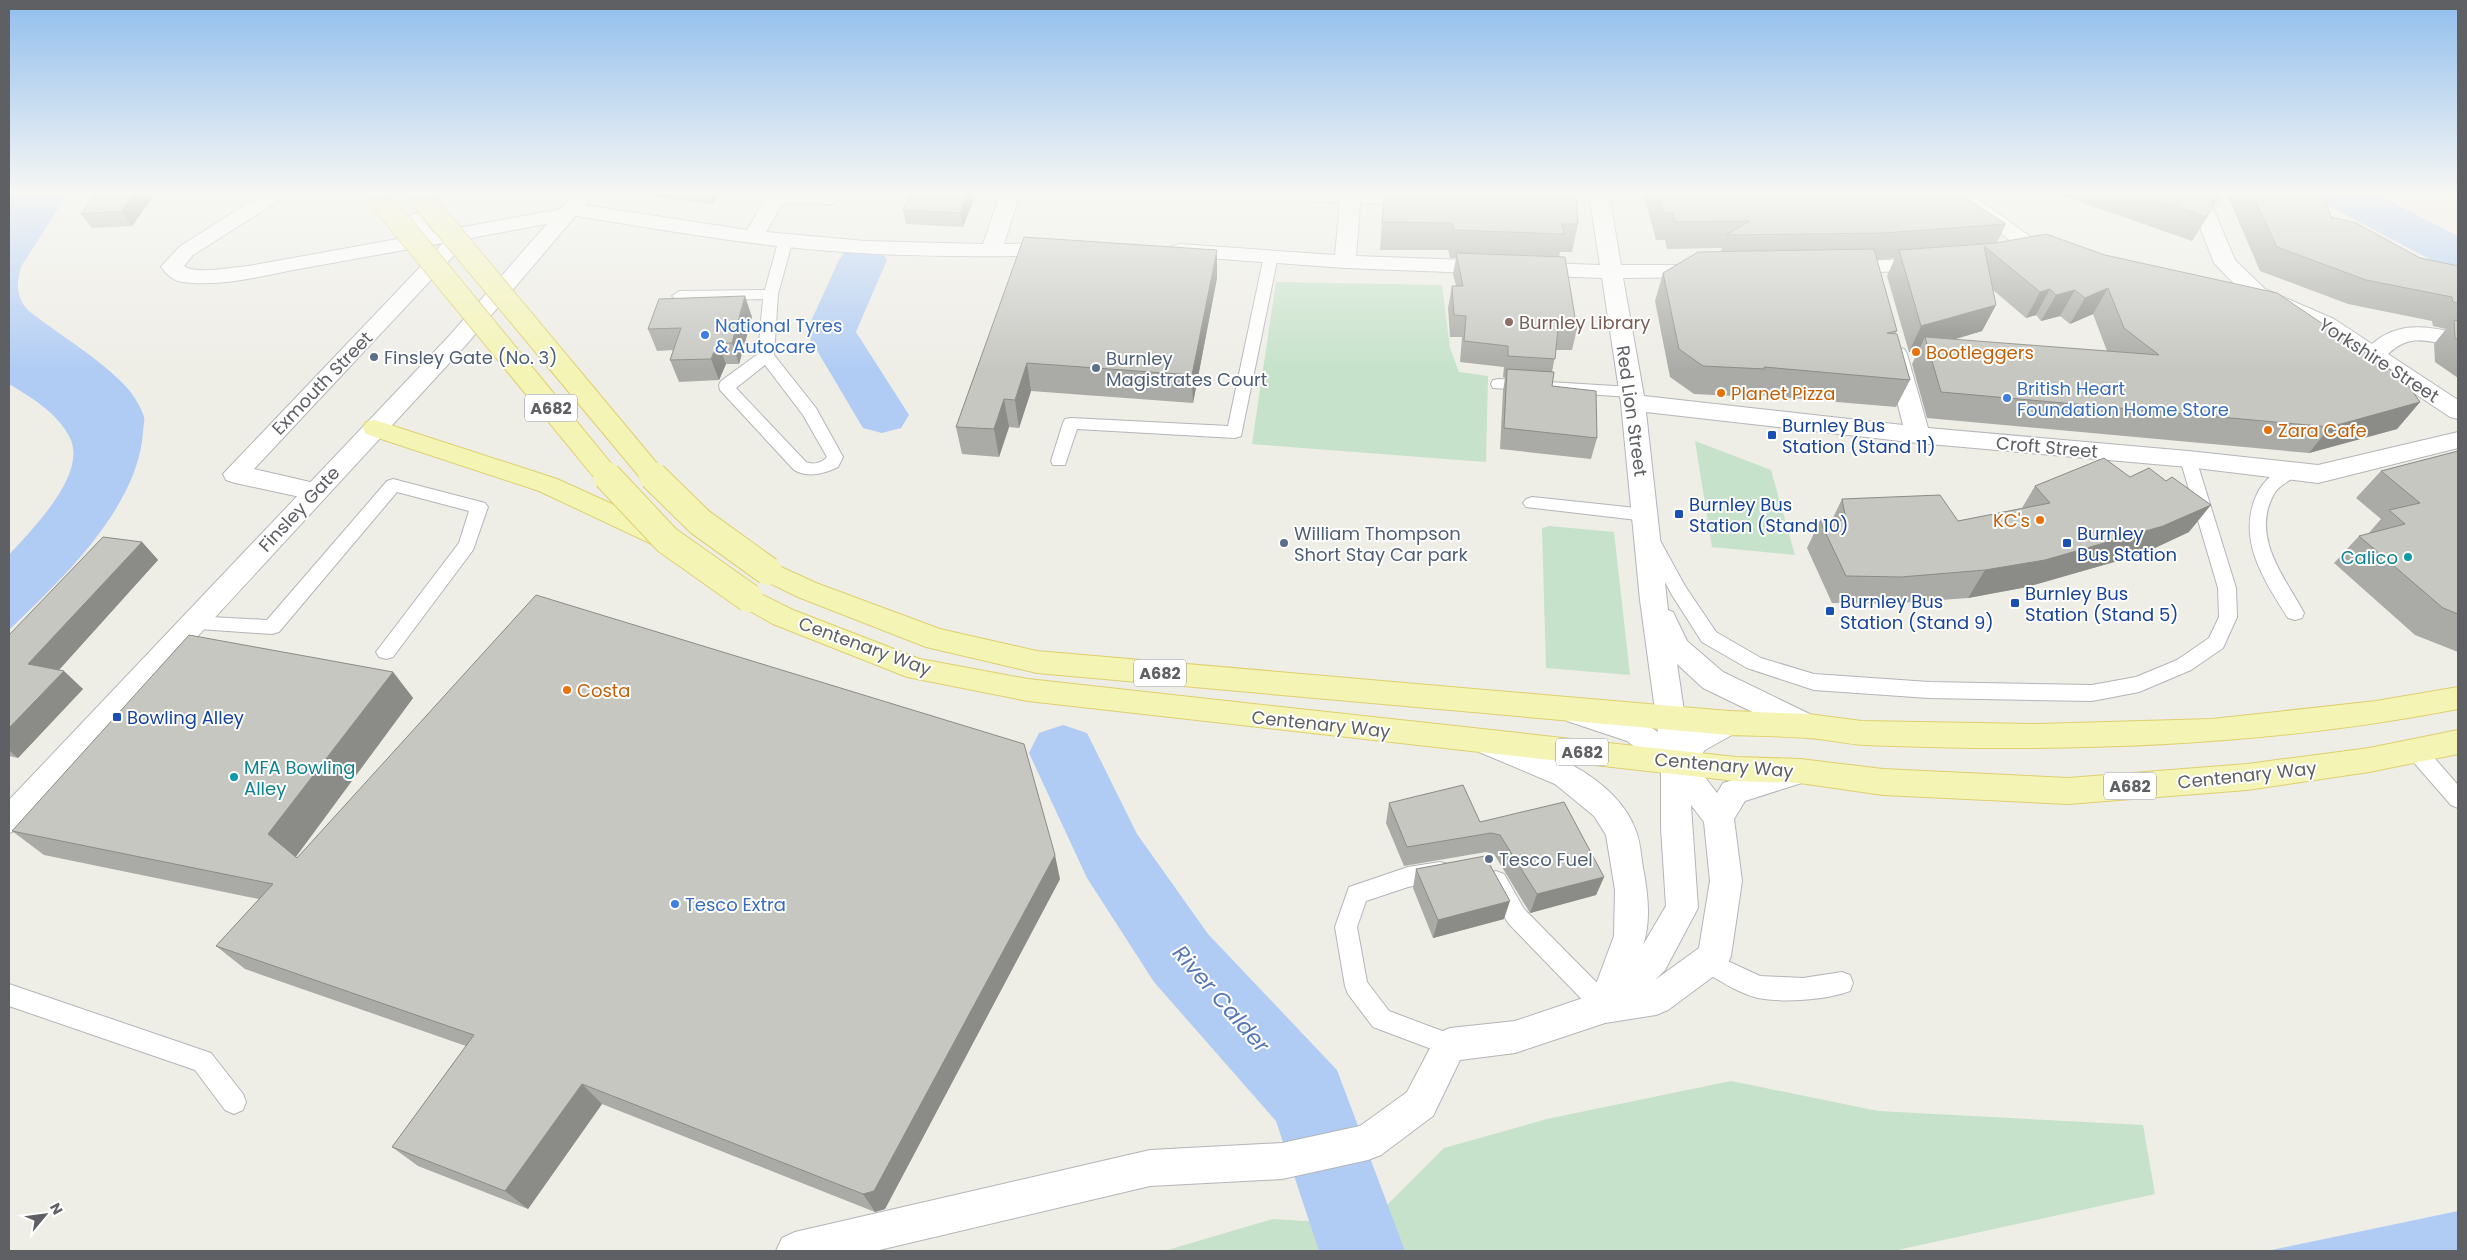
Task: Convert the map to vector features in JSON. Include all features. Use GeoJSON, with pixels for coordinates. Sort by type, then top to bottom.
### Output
{"type":"FeatureCollection","features":[{"type":"Feature","properties":{"kind":"main road","name":"Centenary Way"},"geometry":{"type":"LineString","coordinates":[[424,253],[621,493],[667,540],[749,598],[782,617],[917,669],[1028,690],[1489,743],[1736,769],[1800,772],[1882,782],[2068,791],[2247,777],[2416,751],[2458,742]]}},
{"type":"Feature","properties":{"kind":"main road","name":"Centenary Way"},"geometry":{"type":"LineString","coordinates":[[467,253],[663,488],[691,516],[723,543],[768,571],[807,590],[936,639],[1037,662],[1729,723],[1808,726],[1862,733],[2036,736],[2212,731],[2376,713],[2458,698]]}},
{"type":"Feature","properties":{"kind":"main road","name":"A682"},"geometry":{"type":"LineString","coordinates":[[374,428],[548,485],[667,540]]}},
{"type":"Feature","properties":{"kind":"street"},"geometry":{"type":"LineString","coordinates":[[184,253],[172,267],[183,276],[210,276],[249,272],[355,253]]}},
{"type":"Feature","properties":{"kind":"street","name":"Exmouth Street"},"geometry":{"type":"LineString","coordinates":[[314,491],[235,474],[445,253]]}},
{"type":"Feature","properties":{"kind":"street","name":"Finsley Gate"},"geometry":{"type":"LineString","coordinates":[[9,820],[314,491],[458,340],[533,253]]}},
{"type":"Feature","properties":{"kind":"street"},"geometry":{"type":"LineString","coordinates":[[1219,253],[1346,262],[1611,272],[1728,270]]}},
{"type":"Feature","properties":{"kind":"street"},"geometry":{"type":"LineString","coordinates":[[1346,262],[1347,253]]}},
{"type":"Feature","properties":{"kind":"street","name":"Red Lion Street"},"geometry":{"type":"LineString","coordinates":[[1605,1007],[1653,959],[1682,908],[1676,828],[1676,762],[1672,718],[1653,600],[1647,524],[1632,398],[1608,253]]}},
{"type":"Feature","properties":{"kind":"street"},"geometry":{"type":"LineString","coordinates":[[2010,256],[2027,253]]}},
{"type":"Feature","properties":{"kind":"street"},"geometry":{"type":"LineString","coordinates":[[2045,253],[2075,259]]}},
{"type":"Feature","properties":{"kind":"street","name":"Yorkshire Street"},"geometry":{"type":"LineString","coordinates":[[2221,253],[2225,263],[2257,294],[2326,324],[2458,411]]}},
{"type":"Feature","properties":{"kind":"street"},"geometry":{"type":"LineString","coordinates":[[1824,269],[1875,277],[1946,263]]}},
{"type":"Feature","properties":{"kind":"street"},"geometry":{"type":"LineString","coordinates":[[2229,291],[2257,294]]}},
{"type":"Feature","properties":{"kind":"street"},"geometry":{"type":"LineString","coordinates":[[1890,332],[1918,435]]}},
{"type":"Feature","properties":{"kind":"street"},"geometry":{"type":"LineString","coordinates":[[2374,355],[2388,340],[2401,334],[2425,333],[2458,340]]}},
{"type":"Feature","properties":{"kind":"street","name":"Croft Street"},"geometry":{"type":"LineString","coordinates":[[1632,398],[1918,435],[2188,459],[2318,474],[2458,440]]}},
{"type":"Feature","properties":{"kind":"street","name":"Red Lion Street"},"geometry":{"type":"LineString","coordinates":[[1653,600],[1677,648],[1713,680],[1808,726]]}},
{"type":"Feature","properties":{"kind":"street"},"geometry":{"type":"LineString","coordinates":[[795,1251],[1150,1168],[1282,1162],[1368,1142],[1420,1104],[1450,1046],[1515,1037],[1605,1007],[1656,999],[1714,956],[1726,881],[1719,818],[1676,762],[1637,733],[1567,709]]}},
{"type":"Feature","properties":{"kind":"street"},"geometry":{"type":"LineString","coordinates":[[1676,762],[1696,742],[1729,723]]}},
{"type":"Feature","properties":{"kind":"street"},"geometry":{"type":"LineString","coordinates":[[1489,743],[1566,776],[1605,807],[1621,832],[1631,890],[1630,936],[1605,1007]]}},
{"type":"Feature","properties":{"kind":"street"},"geometry":{"type":"LineString","coordinates":[[1719,818],[1734,792],[1800,772]]}},
{"type":"Feature","properties":{"kind":"lane"},"geometry":{"type":"LineString","coordinates":[[766,356],[727,384],[728,390],[800,466],[806,470],[814,470],[832,463],[835,457],[810,412],[766,356],[772,294],[782,253]]}},
{"type":"Feature","properties":{"kind":"lane"},"geometry":{"type":"LineString","coordinates":[[1059,461],[1070,424],[1234,432],[1271,256]]}},
{"type":"Feature","properties":{"kind":"lane"},"geometry":{"type":"LineString","coordinates":[[679,296],[772,294]]}},
{"type":"Feature","properties":{"kind":"lane"},"geometry":{"type":"LineString","coordinates":[[1499,384],[1632,398]]}},
{"type":"Feature","properties":{"kind":"lane"},"geometry":{"type":"LineString","coordinates":[[1532,503],[1647,524],[1678,590],[1709,637],[1754,663],[1814,682],[1930,690],[2092,693],[2139,684],[2184,665],[2216,643],[2228,617],[2227,588],[2188,459]]}},
{"type":"Feature","properties":{"kind":"lane"},"geometry":{"type":"LineString","coordinates":[[2291,471],[2268,488],[2258,511],[2256,534],[2272,578],[2295,613]]}},
{"type":"Feature","properties":{"kind":"lane"},"geometry":{"type":"LineString","coordinates":[[192,623],[272,627],[393,485],[479,507],[466,545],[386,652]]}},
{"type":"Feature","properties":{"kind":"lane"},"geometry":{"type":"LineString","coordinates":[[2416,751],[2458,799]]}},
{"type":"Feature","properties":{"kind":"lane"},"geometry":{"type":"LineString","coordinates":[[1486,863],[1516,916],[1605,1007]]}},
{"type":"Feature","properties":{"kind":"lane"},"geometry":{"type":"LineString","coordinates":[[1450,1046],[1381,1019],[1356,986],[1346,928],[1357,894],[1408,877],[1457,868]]}},
{"type":"Feature","properties":{"kind":"lane"},"geometry":{"type":"LineString","coordinates":[[1706,962],[1758,987],[1803,989],[1842,983]]}},
{"type":"Feature","properties":{"kind":"lane"},"geometry":{"type":"LineString","coordinates":[[9,995],[203,1061],[234,1102]]}},
{"type":"Feature","properties":{"kind":"green space"},"geometry":{"type":"Polygon","coordinates":[[[1276,282],[1442,285],[1450,348],[1459,372],[1488,376],[1486,462],[1252,444],[1276,282]]]}},
{"type":"Feature","properties":{"kind":"green space"},"geometry":{"type":"Polygon","coordinates":[[[1695,441],[1771,470],[1795,555],[1712,547],[1695,441]]]}},
{"type":"Feature","properties":{"kind":"green space"},"geometry":{"type":"Polygon","coordinates":[[[1549,526],[1614,532],[1630,675],[1546,668],[1542,528],[1549,526]]]}},
{"type":"Feature","properties":{"kind":"green space"},"geometry":{"type":"Polygon","coordinates":[[[1731,1081],[1878,1111],[2143,1125],[2155,1194],[1893,1251],[1388,1251],[1377,1215],[1444,1148],[1547,1119],[1731,1081]]]}},
{"type":"Feature","properties":{"kind":"green space"},"geometry":{"type":"Polygon","coordinates":[[[1273,1219],[1338,1223],[1341,1251],[1164,1251],[1273,1219]]]}},
{"type":"Feature","properties":{"kind":"water"},"geometry":{"type":"Polygon","coordinates":[[[9,253],[30,253],[21,267],[18,280],[18,291],[25,307],[108,369],[129,390],[140,407],[144,420],[138,460],[127,488],[112,515],[94,541],[73,565],[9,630],[9,555],[55,500],[72,467],[73,451],[69,436],[58,420],[34,400],[9,384],[9,253]]]}},
{"type":"Feature","properties":{"kind":"water"},"geometry":{"type":"Polygon","coordinates":[[[2458,1211],[2458,1251],[2267,1251],[2458,1211]]]}},
{"type":"Feature","properties":{"kind":"building","name":"Burnley Magistrates Court"},"geometry":{"type":"Polygon","coordinates":[[[1018,253],[1216,253],[1192,375],[1027,363],[1015,400],[1004,399],[994,429],[956,427],[1018,253]]]}},
{"type":"Feature","properties":{"kind":"building","name":"Burnley Library"},"geometry":{"type":"Polygon","coordinates":[[[1456,253],[1565,257],[1577,329],[1558,329],[1555,359],[1508,356],[1508,346],[1464,341],[1466,316],[1454,315],[1452,286],[1463,286],[1456,253]]]}},
{"type":"Feature","properties":{"kind":"building"},"geometry":{"type":"Polygon","coordinates":[[[1697,253],[1875,253],[1897,331],[1887,333],[1897,334],[1910,380],[1764,367],[1765,369],[1703,366],[1679,349],[1663,273],[1697,253]]]}},
{"type":"Feature","properties":{"kind":"building"},"geometry":{"type":"Polygon","coordinates":[[[1900,253],[1985,253],[1996,305],[1921,326],[1900,253]]]}},
{"type":"Feature","properties":{"kind":"building"},"geometry":{"type":"Polygon","coordinates":[[[1992,253],[2099,253],[2277,293],[2403,378],[2420,402],[2330,427],[1941,392],[1925,337],[2159,355],[2124,328],[2108,288],[2085,298],[2075,290],[2056,295],[2050,289],[2040,292],[1992,253]]]}},
{"type":"Feature","properties":{"kind":"building"},"geometry":{"type":"Polygon","coordinates":[[[2293,253],[2410,253],[2420,258],[2458,266],[2458,303],[2453,302],[2452,297],[2366,280],[2293,253]]]}},
{"type":"Feature","properties":{"kind":"building"},"geometry":{"type":"Polygon","coordinates":[[[745,296],[732,343],[718,343],[711,359],[670,360],[681,328],[648,329],[659,299],[745,296]]]}},
{"type":"Feature","properties":{"kind":"building"},"geometry":{"type":"Polygon","coordinates":[[[2454,320],[2458,321],[2458,340],[2455,338],[2454,320]]]}},
{"type":"Feature","properties":{"kind":"building"},"geometry":{"type":"Polygon","coordinates":[[[1507,369],[1554,372],[1552,386],[1596,391],[1597,438],[1504,428],[1507,369]]]}},
{"type":"Feature","properties":{"kind":"building"},"geometry":{"type":"Polygon","coordinates":[[[2458,451],[2458,614],[2443,608],[2359,536],[2405,524],[2389,510],[2420,503],[2381,471],[2458,451]]]}},
{"type":"Feature","properties":{"kind":"building"},"geometry":{"type":"Polygon","coordinates":[[[2104,458],[2130,477],[2149,468],[2166,481],[2172,477],[2211,505],[2163,526],[2045,560],[1985,570],[1901,577],[1846,576],[1820,521],[1846,520],[1842,499],[1940,495],[1958,521],[2050,503],[2035,486],[2104,458]]]}},
{"type":"Feature","properties":{"kind":"building"},"geometry":{"type":"Polygon","coordinates":[[[103,537],[142,542],[28,664],[64,671],[9,728],[9,635],[103,537]]]}},
{"type":"Feature","properties":{"kind":"building","name":"Tesco Extra"},"geometry":{"type":"Polygon","coordinates":[[[536,595],[1024,744],[1055,855],[874,1191],[863,1194],[582,1084],[505,1191],[392,1147],[474,1035],[216,946],[273,884],[12,831],[189,635],[393,672],[268,834],[297,858],[536,595]]]}},
{"type":"Feature","properties":{"kind":"building"},"geometry":{"type":"Polygon","coordinates":[[[1463,785],[1480,822],[1564,802],[1604,877],[1537,894],[1500,835],[1491,833],[1407,847],[1389,803],[1463,785]]]}},
{"type":"Feature","properties":{"kind":"building"},"geometry":{"type":"Polygon","coordinates":[[[1485,856],[1510,901],[1438,920],[1416,869],[1485,856]]]}},
{"type":"Feature","properties":{"kind":"waterway"},"geometry":{"type":"LineString","coordinates":[[2454,253],[2458,255]]}},
{"type":"Feature","properties":{"kind":"waterway","name":"River Calder"},"geometry":{"type":"LineString","coordinates":[[863,260],[831,332],[882,415]]}},
{"type":"Feature","properties":{"kind":"waterway","name":"River Calder"},"geometry":{"type":"LineString","coordinates":[[1063,753],[1112,856],[1181,958],[1309,1098],[1362,1251]]}},
{"type":"Feature","properties":{"kind":"place","name":"Burnley Library"},"geometry":{"type":"Point","coordinates":[1509,322]}},
{"type":"Feature","properties":{"kind":"place","name":"National Tyres & Autocare"},"geometry":{"type":"Point","coordinates":[705,335]}},
{"type":"Feature","properties":{"kind":"place","name":"Bootleggers"},"geometry":{"type":"Point","coordinates":[1916,352]}},
{"type":"Feature","properties":{"kind":"place","name":"Finsley Gate (No. 3)"},"geometry":{"type":"Point","coordinates":[374,357]}},
{"type":"Feature","properties":{"kind":"place","name":"Burnley Magistrates Court"},"geometry":{"type":"Point","coordinates":[1096,368]}},
{"type":"Feature","properties":{"kind":"place","name":"Planet Pizza"},"geometry":{"type":"Point","coordinates":[1721,393]}},
{"type":"Feature","properties":{"kind":"place","name":"British Heart Foundation Home Store"},"geometry":{"type":"Point","coordinates":[2007,398]}},
{"type":"Feature","properties":{"kind":"place","name":"Zara Cafe"},"geometry":{"type":"Point","coordinates":[2268,430]}},
{"type":"Feature","properties":{"kind":"place","name":"Burnley Bus Station (Stand 11)"},"geometry":{"type":"Point","coordinates":[1772,435]}},
{"type":"Feature","properties":{"kind":"place","name":"Burnley Bus Station (Stand 10)"},"geometry":{"type":"Point","coordinates":[1679,514]}},
{"type":"Feature","properties":{"kind":"place","name":"KC's"},"geometry":{"type":"Point","coordinates":[2040,520]}},
{"type":"Feature","properties":{"kind":"place","name":"William Thompson Short Stay Car park"},"geometry":{"type":"Point","coordinates":[1284,543]}},
{"type":"Feature","properties":{"kind":"place","name":"Burnley Bus Station"},"geometry":{"type":"Point","coordinates":[2067,543]}},
{"type":"Feature","properties":{"kind":"place","name":"Calico"},"geometry":{"type":"Point","coordinates":[2408,557]}},
{"type":"Feature","properties":{"kind":"place","name":"Burnley Bus Station (Stand 5)"},"geometry":{"type":"Point","coordinates":[2015,603]}},
{"type":"Feature","properties":{"kind":"place","name":"Burnley Bus Station (Stand 9)"},"geometry":{"type":"Point","coordinates":[1830,611]}},
{"type":"Feature","properties":{"kind":"place","name":"Costa"},"geometry":{"type":"Point","coordinates":[567,690]}},
{"type":"Feature","properties":{"kind":"place","name":"Bowling Alley"},"geometry":{"type":"Point","coordinates":[117,717]}},
{"type":"Feature","properties":{"kind":"place","name":"MFA Bowling Alley"},"geometry":{"type":"Point","coordinates":[234,777]}},
{"type":"Feature","properties":{"kind":"place","name":"Tesco Fuel"},"geometry":{"type":"Point","coordinates":[1489,859]}},
{"type":"Feature","properties":{"kind":"place","name":"Tesco Extra"},"geometry":{"type":"Point","coordinates":[675,904]}}]}
